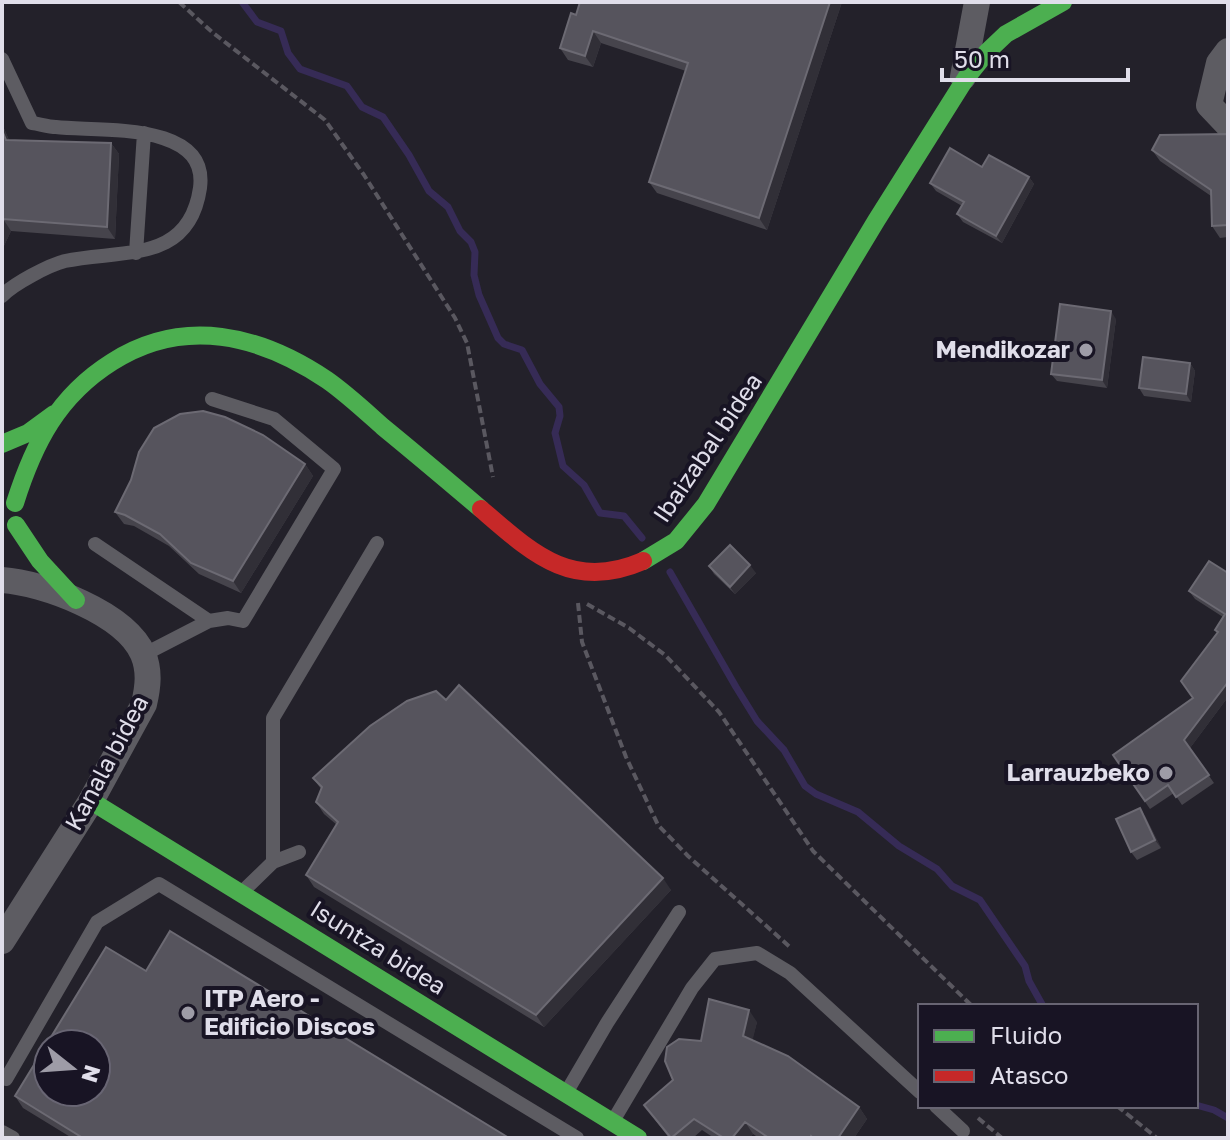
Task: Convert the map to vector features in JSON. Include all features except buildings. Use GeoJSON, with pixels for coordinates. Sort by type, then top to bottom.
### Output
{"type":"FeatureCollection","features":[{"type":"Feature","properties":{"kind":"street"},"geometry":{"type":"LineString","coordinates":[[962,85],[977,2]]}},
{"type":"Feature","properties":{"kind":"street","name":"Ibaizabal bidea"},"geometry":{"type":"LineString","coordinates":[[15,503],[33,453],[80,384],[131,348],[170,335],[212,334],[257,344],[329,381],[504,529],[546,560],[585,572],[614,570],[650,557],[674,543],[696,518],[810,335],[880,212],[962,85],[996,42],[1048,4]]}},
{"type":"Feature","properties":{"kind":"street"},"geometry":{"type":"LineString","coordinates":[[1228,51],[1219,63],[1209,105],[1228,125]]}},
{"type":"Feature","properties":{"kind":"street","name":"Ibaizabal bidea"},"geometry":{"type":"LineString","coordinates":[[2,444],[28,433],[62,407]]}},
{"type":"Feature","properties":{"kind":"street"},"geometry":{"type":"LineString","coordinates":[[2,478],[15,503],[16,525],[12,547]]}},
{"type":"Feature","properties":{"kind":"street"},"geometry":{"type":"LineString","coordinates":[[16,525],[40,561],[76,600]]}},
{"type":"Feature","properties":{"kind":"street"},"geometry":{"type":"LineString","coordinates":[[2,580],[46,588],[76,600],[126,631],[143,655]]}},
{"type":"Feature","properties":{"kind":"street","name":"Kanala bidea"},"geometry":{"type":"LineString","coordinates":[[2,941],[91,801],[144,704],[148,671],[143,655]]}},
{"type":"Feature","properties":{"kind":"street","name":"Isuntza bidea"},"geometry":{"type":"LineString","coordinates":[[91,801],[638,1138]]}},
{"type":"Feature","properties":{"kind":"lane"},"geometry":{"type":"LineString","coordinates":[[2,59],[32,123],[104,128],[167,139],[191,153],[201,176],[197,204],[184,229],[163,244],[136,253],[63,262],[9,289],[2,296]]}},
{"type":"Feature","properties":{"kind":"lane"},"geometry":{"type":"LineString","coordinates":[[136,253],[144,133]]}},
{"type":"Feature","properties":{"kind":"lane"},"geometry":{"type":"LineString","coordinates":[[143,655],[209,621],[228,618],[243,621],[334,469],[274,419],[212,399]]}},
{"type":"Feature","properties":{"kind":"lane"},"geometry":{"type":"LineString","coordinates":[[273,862],[273,718],[377,543]]}},
{"type":"Feature","properties":{"kind":"lane"},"geometry":{"type":"LineString","coordinates":[[95,544],[209,621]]}},
{"type":"Feature","properties":{"kind":"lane"},"geometry":{"type":"LineString","coordinates":[[242,892],[273,862],[299,852]]}},
{"type":"Feature","properties":{"kind":"lane"},"geometry":{"type":"LineString","coordinates":[[3,1081],[97,922],[159,884],[577,1138]]}},
{"type":"Feature","properties":{"kind":"lane"},"geometry":{"type":"LineString","coordinates":[[566,1093],[679,912]]}},
{"type":"Feature","properties":{"kind":"lane"},"geometry":{"type":"LineString","coordinates":[[613,1122],[692,988],[715,959],[757,953],[790,973],[918,1090]]}},
{"type":"Feature","properties":{"kind":"lane"},"geometry":{"type":"LineString","coordinates":[[938,1108],[963,1131]]}},
{"type":"Feature","properties":{"kind":"lane"},"geometry":{"type":"LineString","coordinates":[[2,1132],[13,1138]]}},
{"type":"Feature","properties":{"kind":"path"},"geometry":{"type":"LineString","coordinates":[[179,2],[212,32],[325,120],[364,175],[455,318],[467,343],[496,487]]}},
{"type":"Feature","properties":{"kind":"path"},"geometry":{"type":"LineString","coordinates":[[800,957],[658,825],[626,757],[582,642],[577,596],[665,655],[719,712],[813,851],[970,1004]]}},
{"type":"Feature","properties":{"kind":"path"},"geometry":{"type":"LineString","coordinates":[[1120,1108],[1157,1138]]}},
{"type":"Feature","properties":{"kind":"path"},"geometry":{"type":"LineString","coordinates":[[974,1114],[1002,1138]]}},
{"type":"Feature","properties":{"kind":"waterway"},"geometry":{"type":"LineString","coordinates":[[242,2],[257,22],[281,31],[288,53],[300,69],[347,86],[362,107],[383,117],[429,191],[448,207],[460,231],[471,242],[475,252],[474,275],[479,295],[498,338],[504,344],[522,350],[540,384],[559,407],[555,433],[563,466],[584,485],[600,513],[624,516],[642,538]]}},
{"type":"Feature","properties":{"kind":"waterway"},"geometry":{"type":"LineString","coordinates":[[670,572],[757,721],[784,750],[805,786],[858,812],[899,846],[937,869],[952,886],[980,900],[1025,966],[1029,981],[1042,1004]]}},
{"type":"Feature","properties":{"kind":"waterway"},"geometry":{"type":"LineString","coordinates":[[1198,1106],[1228,1118]]}},
{"type":"Feature","properties":{"kind":"traffic: fast"},"geometry":{"type":"LineString","coordinates":[[643,561],[676,541],[706,504],[966,78],[1006,34],[1063,2]]}},
{"type":"Feature","properties":{"kind":"traffic: fast"},"geometry":{"type":"LineString","coordinates":[[15,503],[31,460],[50,423],[93,375],[139,348],[167,339],[194,336],[249,342],[301,364],[342,391],[481,509]]}},
{"type":"Feature","properties":{"kind":"traffic: fast"},"geometry":{"type":"LineString","coordinates":[[2,444],[28,433],[54,414]]}},
{"type":"Feature","properties":{"kind":"traffic: fast"},"geometry":{"type":"LineString","coordinates":[[16,525],[40,561],[76,600]]}},
{"type":"Feature","properties":{"kind":"traffic: fast"},"geometry":{"type":"LineString","coordinates":[[91,801],[638,1138]]}},
{"type":"Feature","properties":{"kind":"traffic: jam"},"geometry":{"type":"LineString","coordinates":[[481,509],[536,553],[574,570],[595,572],[643,561]]}},
{"type":"Feature","properties":{"kind":"place","name":"Mendikozar"},"geometry":{"type":"Point","coordinates":[1086,350]}},
{"type":"Feature","properties":{"kind":"place","name":"Larrauzbeko"},"geometry":{"type":"Point","coordinates":[1166,773]}},
{"type":"Feature","properties":{"kind":"place","name":"ITP Aero - Edificio Discos"},"geometry":{"type":"Point","coordinates":[188,1013]}}]}
